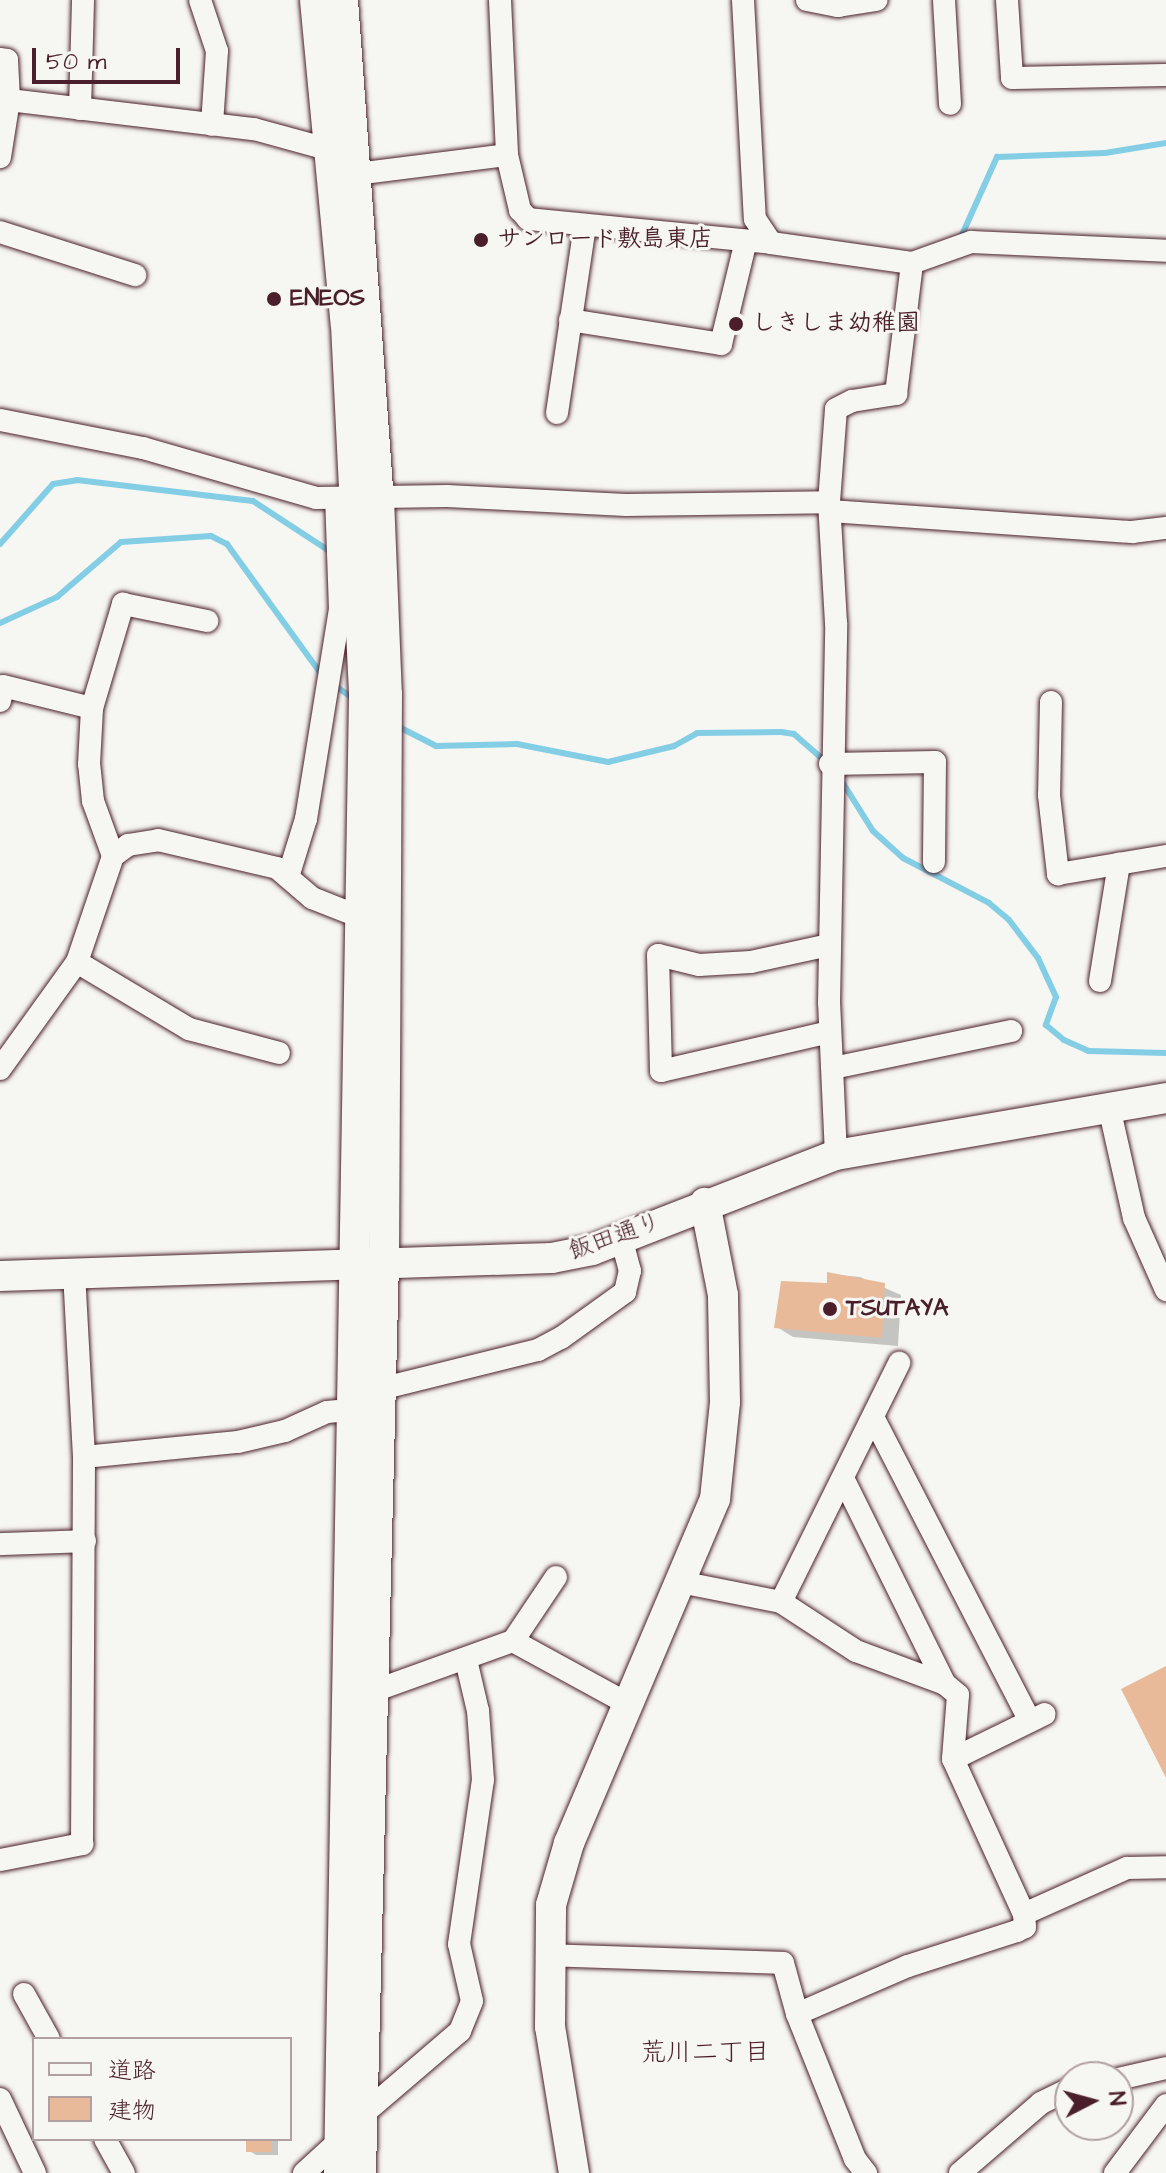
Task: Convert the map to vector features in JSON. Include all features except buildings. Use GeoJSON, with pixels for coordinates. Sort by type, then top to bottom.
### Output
{"type":"FeatureCollection","features":[{"type":"Feature","properties":{"kind":"street"},"geometry":{"type":"LineString","coordinates":[[80,109],[83,0]]}},
{"type":"Feature","properties":{"kind":"street"},"geometry":{"type":"LineString","coordinates":[[200,0],[217,51],[212,125]]}},
{"type":"Feature","properties":{"kind":"street"},"geometry":{"type":"LineString","coordinates":[[315,0],[357,498],[387,694],[384,1262],[361,2173]]}},
{"type":"Feature","properties":{"kind":"street"},"geometry":{"type":"LineString","coordinates":[[339,2173],[364,697],[357,498],[356,174],[343,0]]}},
{"type":"Feature","properties":{"kind":"street"},"geometry":{"type":"LineString","coordinates":[[500,0],[507,155],[520,210],[528,219],[771,243],[912,263],[971,242],[1166,251]]}},
{"type":"Feature","properties":{"kind":"street"},"geometry":{"type":"LineString","coordinates":[[743,0],[755,219],[771,243]]}},
{"type":"Feature","properties":{"kind":"street"},"geometry":{"type":"LineString","coordinates":[[807,0],[838,6],[877,0]]}},
{"type":"Feature","properties":{"kind":"street"},"geometry":{"type":"LineString","coordinates":[[944,0],[950,104]]}},
{"type":"Feature","properties":{"kind":"street"},"geometry":{"type":"LineString","coordinates":[[1007,0],[1012,78],[1166,75]]}},
{"type":"Feature","properties":{"kind":"street"},"geometry":{"type":"LineString","coordinates":[[0,59],[7,60],[9,100],[0,157]]}},
{"type":"Feature","properties":{"kind":"street"},"geometry":{"type":"LineString","coordinates":[[9,100],[212,125],[330,150]]}},
{"type":"Feature","properties":{"kind":"street"},"geometry":{"type":"LineString","coordinates":[[356,174],[507,155]]}},
{"type":"Feature","properties":{"kind":"street"},"geometry":{"type":"LineString","coordinates":[[557,413],[585,225]]}},
{"type":"Feature","properties":{"kind":"street"},"geometry":{"type":"LineString","coordinates":[[0,232],[135,275]]}},
{"type":"Feature","properties":{"kind":"street"},"geometry":{"type":"LineString","coordinates":[[570,320],[721,344],[746,241]]}},
{"type":"Feature","properties":{"kind":"street"},"geometry":{"type":"LineString","coordinates":[[836,1155],[829,945],[830,764],[836,623],[830,507],[836,409],[852,401],[896,394],[901,381],[912,263]]}},
{"type":"Feature","properties":{"kind":"street"},"geometry":{"type":"LineString","coordinates":[[0,420],[143,448],[316,498],[830,507],[1132,532],[1166,528]]}},
{"type":"Feature","properties":{"kind":"street"},"geometry":{"type":"LineString","coordinates":[[288,877],[306,819],[357,498]]}},
{"type":"Feature","properties":{"kind":"street"},"geometry":{"type":"LineString","coordinates":[[0,1069],[77,962],[113,856],[93,801],[92,708],[123,604],[207,621]]}},
{"type":"Feature","properties":{"kind":"street"},"geometry":{"type":"LineString","coordinates":[[0,701],[3,686],[92,708]]}},
{"type":"Feature","properties":{"kind":"street"},"geometry":{"type":"LineString","coordinates":[[1051,702],[1049,795],[1058,874],[1166,856]]}},
{"type":"Feature","properties":{"kind":"street"},"geometry":{"type":"LineString","coordinates":[[830,764],[935,762],[934,862]]}},
{"type":"Feature","properties":{"kind":"street"},"geometry":{"type":"LineString","coordinates":[[113,856],[144,839],[158,840],[277,868],[312,898],[360,917]]}},
{"type":"Feature","properties":{"kind":"street"},"geometry":{"type":"LineString","coordinates":[[1100,981],[1119,864]]}},
{"type":"Feature","properties":{"kind":"street"},"geometry":{"type":"LineString","coordinates":[[829,945],[751,962],[699,965],[658,955],[661,1071],[830,1032]]}},
{"type":"Feature","properties":{"kind":"street"},"geometry":{"type":"LineString","coordinates":[[77,962],[189,1029],[279,1053]]}},
{"type":"Feature","properties":{"kind":"street"},"geometry":{"type":"LineString","coordinates":[[833,1068],[1011,1031]]}},
{"type":"Feature","properties":{"kind":"street","name":"飯田通り"},"geometry":{"type":"LineString","coordinates":[[0,1276],[552,1258],[621,1238],[836,1155],[1166,1098]]}},
{"type":"Feature","properties":{"kind":"street"},"geometry":{"type":"LineString","coordinates":[[1109,1107],[1134,1218],[1166,1290]]}},
{"type":"Feature","properties":{"kind":"street"},"geometry":{"type":"LineString","coordinates":[[574,2173],[550,2027],[547,1955],[551,1905],[569,1843],[715,1499],[722,1448],[723,1295],[705,1203]]}},
{"type":"Feature","properties":{"kind":"street"},"geometry":{"type":"LineString","coordinates":[[380,1389],[538,1350],[561,1338],[625,1292],[630,1271],[621,1238]]}},
{"type":"Feature","properties":{"kind":"street"},"geometry":{"type":"LineString","coordinates":[[0,1860],[82,1844],[84,1457],[74,1274]]}},
{"type":"Feature","properties":{"kind":"street"},"geometry":{"type":"LineString","coordinates":[[781,1602],[899,1363]]}},
{"type":"Feature","properties":{"kind":"street"},"geometry":{"type":"LineString","coordinates":[[84,1457],[238,1442],[285,1431],[327,1412],[352,1410]]}},
{"type":"Feature","properties":{"kind":"street"},"geometry":{"type":"LineString","coordinates":[[873,1417],[1037,1717],[953,1759]]}},
{"type":"Feature","properties":{"kind":"street"},"geometry":{"type":"LineString","coordinates":[[843,1478],[945,1684]]}},
{"type":"Feature","properties":{"kind":"street"},"geometry":{"type":"LineString","coordinates":[[0,1544],[85,1541]]}},
{"type":"Feature","properties":{"kind":"street"},"geometry":{"type":"LineString","coordinates":[[371,1692],[513,1641],[556,1577]]}},
{"type":"Feature","properties":{"kind":"street"},"geometry":{"type":"LineString","coordinates":[[680,1582],[781,1602],[856,1651],[945,1684],[958,1695],[953,1759],[1024,1914],[1025,1927],[1017,1931],[908,1966],[797,2014]]}},
{"type":"Feature","properties":{"kind":"street"},"geometry":{"type":"LineString","coordinates":[[513,1641],[628,1704]]}},
{"type":"Feature","properties":{"kind":"street"},"geometry":{"type":"LineString","coordinates":[[362,2115],[460,2031],[472,2001],[459,1944],[483,1780],[478,1711],[466,1660]]}},
{"type":"Feature","properties":{"kind":"street"},"geometry":{"type":"LineString","coordinates":[[1024,1914],[1127,1868],[1166,1867]]}},
{"type":"Feature","properties":{"kind":"street"},"geometry":{"type":"LineString","coordinates":[[547,1955],[783,1963],[797,2014],[855,2159],[866,2173]]}},
{"type":"Feature","properties":{"kind":"street"},"geometry":{"type":"LineString","coordinates":[[24,1994],[48,2037]]}},
{"type":"Feature","properties":{"kind":"street"},"geometry":{"type":"LineString","coordinates":[[1134,2075],[1166,2068]]}},
{"type":"Feature","properties":{"kind":"street"},"geometry":{"type":"LineString","coordinates":[[960,2173],[1041,2103],[1054,2097]]}},
{"type":"Feature","properties":{"kind":"street"},"geometry":{"type":"LineString","coordinates":[[0,2099],[35,2173]]}},
{"type":"Feature","properties":{"kind":"street"},"geometry":{"type":"LineString","coordinates":[[1115,2173],[1166,2105]]}},
{"type":"Feature","properties":{"kind":"street"},"geometry":{"type":"LineString","coordinates":[[106,2141],[124,2173]]}},
{"type":"Feature","properties":{"kind":"street"},"geometry":{"type":"LineString","coordinates":[[304,2173],[339,2141]]}},
{"type":"Feature","properties":{"kind":"waterway"},"geometry":{"type":"LineString","coordinates":[[961,237],[997,157],[1105,153],[1166,143]]}},
{"type":"Feature","properties":{"kind":"waterway"},"geometry":{"type":"LineString","coordinates":[[0,544],[53,484],[77,480],[253,501],[331,552]]}},
{"type":"Feature","properties":{"kind":"waterway"},"geometry":{"type":"LineString","coordinates":[[0,623],[57,597],[121,542],[211,536],[227,544],[322,675]]}},
{"type":"Feature","properties":{"kind":"waterway"},"geometry":{"type":"LineString","coordinates":[[334,685],[354,699]]}},
{"type":"Feature","properties":{"kind":"waterway"},"geometry":{"type":"LineString","coordinates":[[397,726],[436,746],[517,744],[608,762],[674,746],[697,733],[781,732],[794,734],[826,762]]}},
{"type":"Feature","properties":{"kind":"waterway"},"geometry":{"type":"LineString","coordinates":[[841,780],[873,831],[903,858],[989,903],[1009,920],[1038,958],[1056,997],[1046,1025],[1064,1040],[1089,1051],[1166,1053]]}},
{"type":"Feature","properties":{"kind":"place","name":"サンロード敷島東店"},"geometry":{"type":"Point","coordinates":[481,240]}},
{"type":"Feature","properties":{"kind":"place","name":"ENEOS"},"geometry":{"type":"Point","coordinates":[274,299]}},
{"type":"Feature","properties":{"kind":"place","name":"しきしま幼稚園"},"geometry":{"type":"Point","coordinates":[736,324]}},
{"type":"Feature","properties":{"kind":"place","name":"TSUTAYA"},"geometry":{"type":"Point","coordinates":[830,1309]}},
{"type":"Feature","properties":{"kind":"district","name":"荒川二丁目"},"geometry":{"type":"Point","coordinates":[705,2053]}}]}
